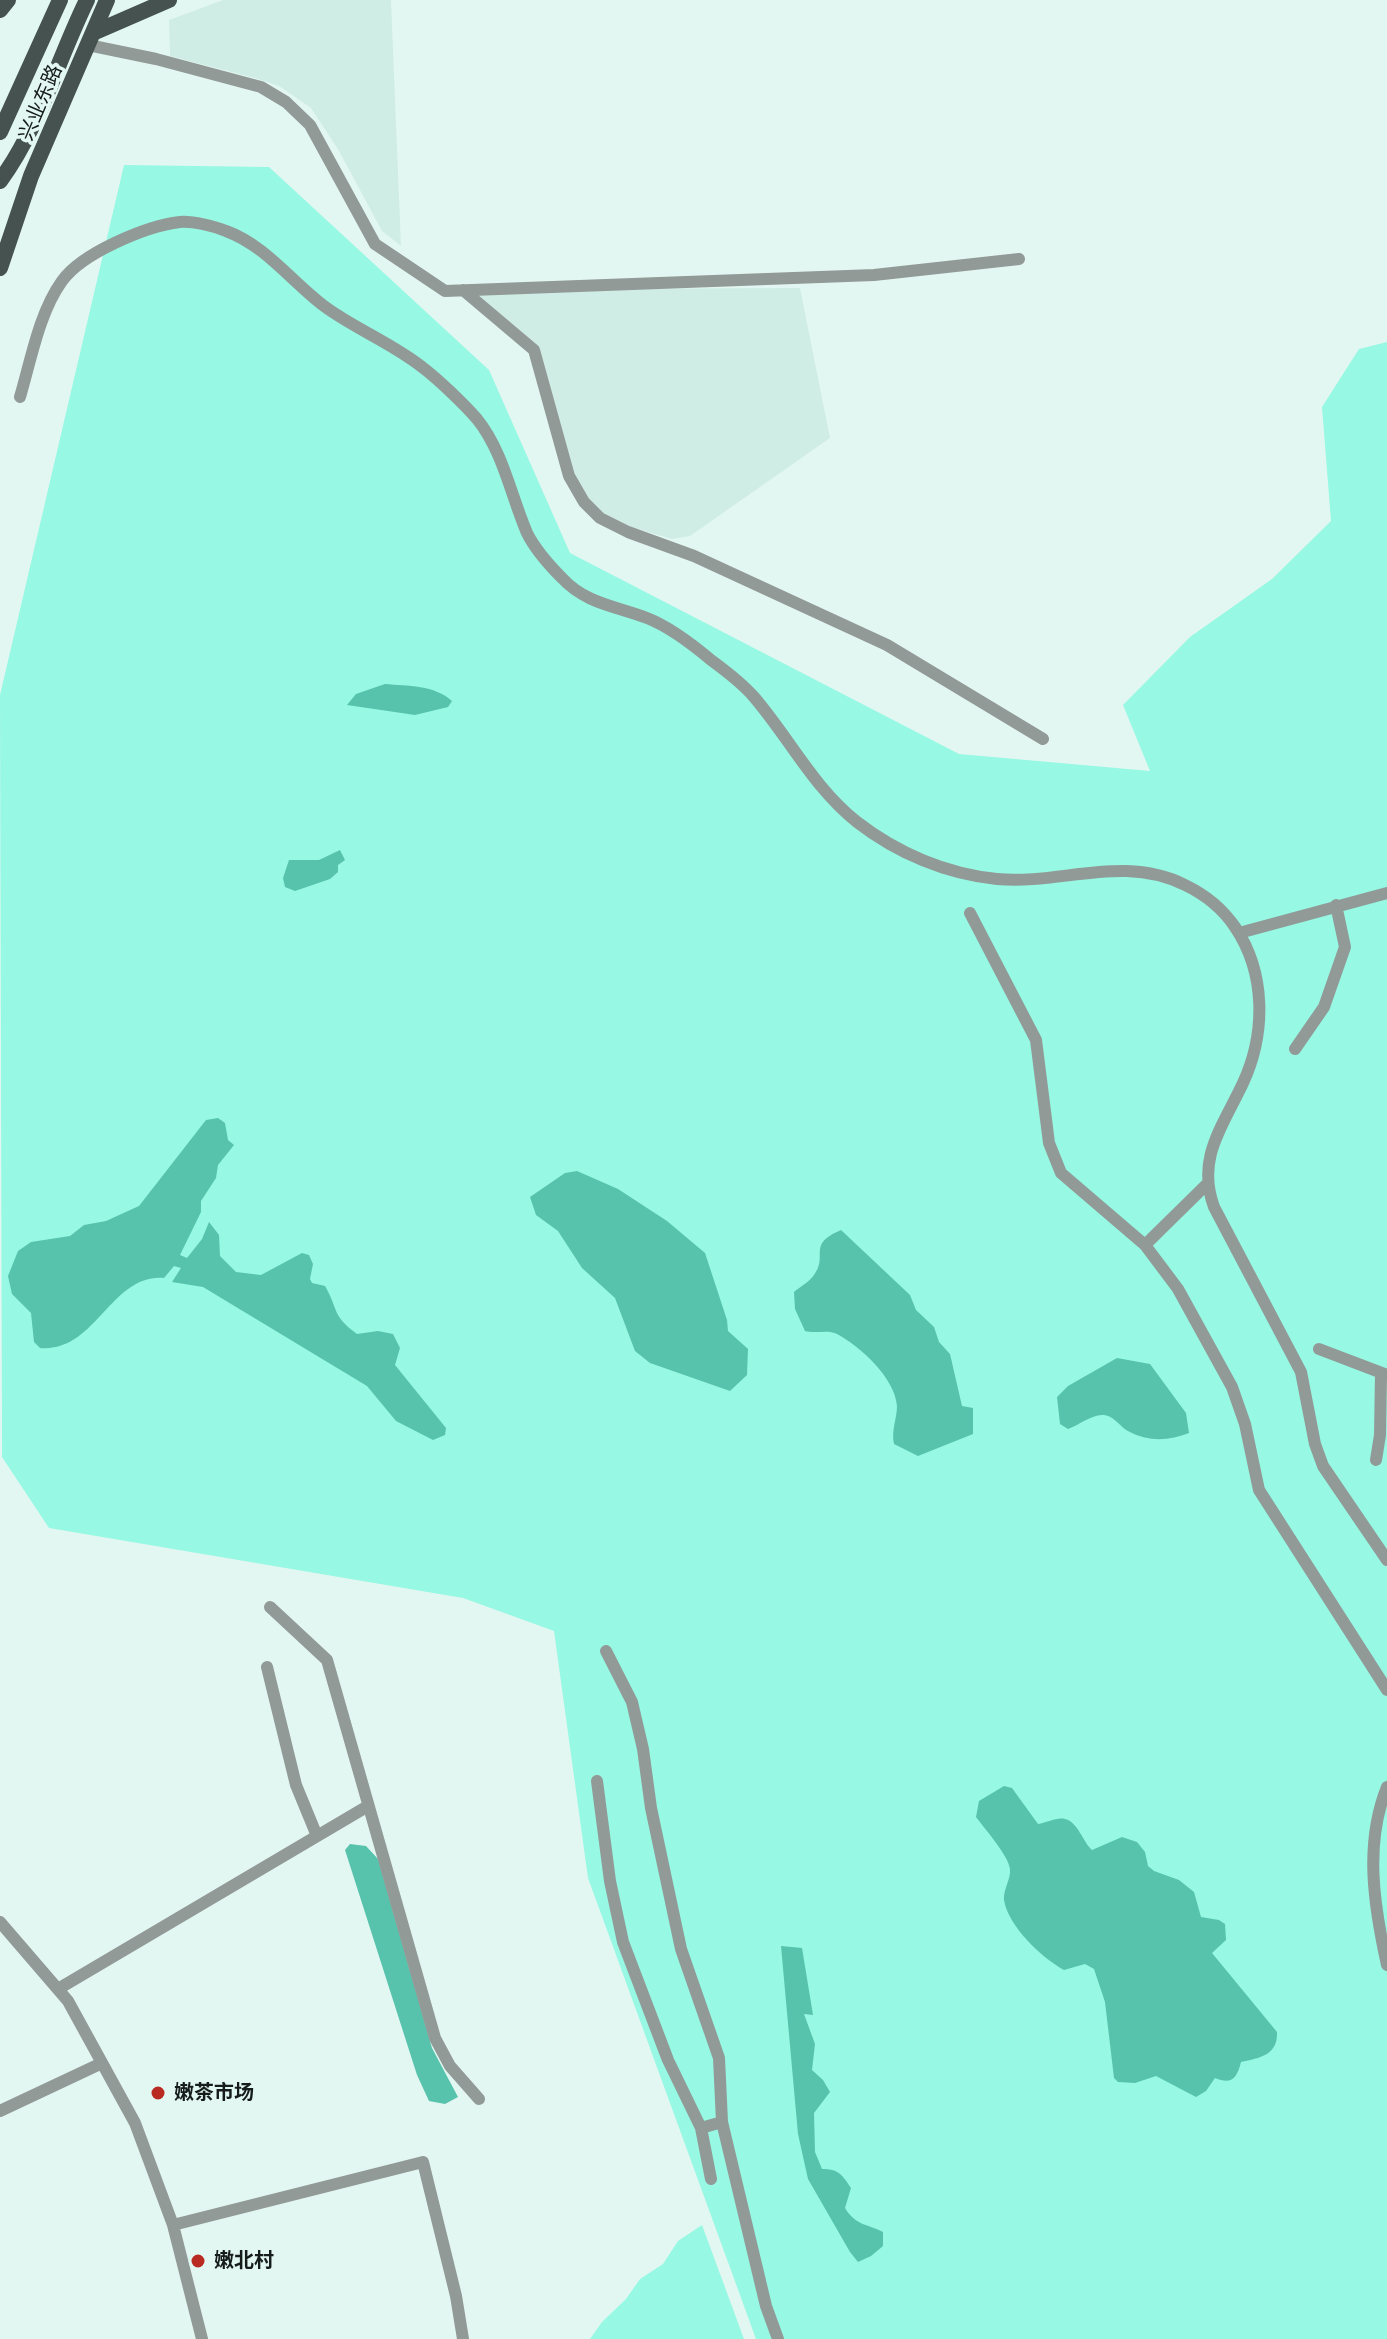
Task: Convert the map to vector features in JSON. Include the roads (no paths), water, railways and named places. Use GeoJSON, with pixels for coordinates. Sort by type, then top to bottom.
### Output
{"type":"FeatureCollection","features":[{"type":"Feature","properties":{"kind":"main road"},"geometry":{"type":"LineString","coordinates":[[0,10],[8,0]]}},
{"type":"Feature","properties":{"kind":"main road","name":"兴业东路"},"geometry":{"type":"LineString","coordinates":[[0,132],[60,0]]}},
{"type":"Feature","properties":{"kind":"main road"},"geometry":{"type":"LineString","coordinates":[[0,181],[29,130],[87,0]]}},
{"type":"Feature","properties":{"kind":"main road","name":"兴业东路"},"geometry":{"type":"LineString","coordinates":[[0,268],[31,176],[107,0]]}},
{"type":"Feature","properties":{"kind":"main road"},"geometry":{"type":"LineString","coordinates":[[91,39],[169,0]]}},
{"type":"Feature","properties":{"kind":"street"},"geometry":{"type":"LineString","coordinates":[[91,39],[261,87],[286,102],[310,125],[375,244],[445,291],[874,275],[1019,259]]}},
{"type":"Feature","properties":{"kind":"street"},"geometry":{"type":"LineString","coordinates":[[20,397],[43,319],[62,279],[88,256],[127,238],[184,221],[226,230],[252,244],[325,307],[421,366],[478,420],[495,450],[529,538],[566,583],[582,596],[650,619],[694,646],[723,669],[751,692],[816,783],[856,821],[900,851],[955,872],[1000,879],[1138,870],[1163,875],[1190,887],[1220,907],[1239,933],[1259,989],[1261,1010],[1245,1079],[1211,1148],[1206,1185],[1214,1207],[1301,1372],[1315,1444],[1323,1466],[1387,1560]]}},
{"type":"Feature","properties":{"kind":"street"},"geometry":{"type":"LineString","coordinates":[[463,290],[534,350],[569,476],[584,502],[600,518],[628,532],[694,556],[887,645],[1043,739]]}},
{"type":"Feature","properties":{"kind":"street"},"geometry":{"type":"LineString","coordinates":[[1239,933],[1387,893]]}},
{"type":"Feature","properties":{"kind":"street"},"geometry":{"type":"LineString","coordinates":[[1295,1049],[1324,1007],[1345,947],[1336,905]]}},
{"type":"Feature","properties":{"kind":"street"},"geometry":{"type":"LineString","coordinates":[[970,913],[1036,1040],[1049,1143],[1061,1173],[1145,1245],[1178,1289],[1232,1387],[1245,1424],[1259,1490],[1387,1690]]}},
{"type":"Feature","properties":{"kind":"street"},"geometry":{"type":"LineString","coordinates":[[1145,1245],[1206,1185]]}},
{"type":"Feature","properties":{"kind":"street"},"geometry":{"type":"LineString","coordinates":[[1319,1349],[1384,1375],[1376,1460]]}},
{"type":"Feature","properties":{"kind":"street"},"geometry":{"type":"LineString","coordinates":[[270,1607],[327,1660],[435,2038],[450,2066],[479,2099]]}},
{"type":"Feature","properties":{"kind":"street"},"geometry":{"type":"LineString","coordinates":[[606,1651],[632,1702],[681,1949],[719,2058],[722,2122],[766,2306],[778,2339]]}},
{"type":"Feature","properties":{"kind":"street"},"geometry":{"type":"LineString","coordinates":[[267,1667],[271,1694],[296,1785],[317,1836]]}},
{"type":"Feature","properties":{"kind":"street"},"geometry":{"type":"LineString","coordinates":[[597,1781],[610,1881],[623,1942],[668,2060],[701,2128],[711,2179]]}},
{"type":"Feature","properties":{"kind":"street"},"geometry":{"type":"LineString","coordinates":[[1387,1787],[1372,1862],[1376,1912],[1387,1965]]}},
{"type":"Feature","properties":{"kind":"street"},"geometry":{"type":"LineString","coordinates":[[58,1989],[368,1806]]}},
{"type":"Feature","properties":{"kind":"street"},"geometry":{"type":"LineString","coordinates":[[0,1922],[68,2001],[135,2123],[173,2225],[202,2339]]}},
{"type":"Feature","properties":{"kind":"street"},"geometry":{"type":"LineString","coordinates":[[0,2111],[102,2063]]}},
{"type":"Feature","properties":{"kind":"street"},"geometry":{"type":"LineString","coordinates":[[701,2128],[722,2122]]}},
{"type":"Feature","properties":{"kind":"street"},"geometry":{"type":"LineString","coordinates":[[173,2225],[423,2162],[456,2296],[463,2339]]}},
{"type":"Feature","properties":{"kind":"place","name":"嫩茶市场"},"geometry":{"type":"Point","coordinates":[158,2093]}},
{"type":"Feature","properties":{"kind":"place","name":"嫩北村"},"geometry":{"type":"Point","coordinates":[198,2261]}}]}
